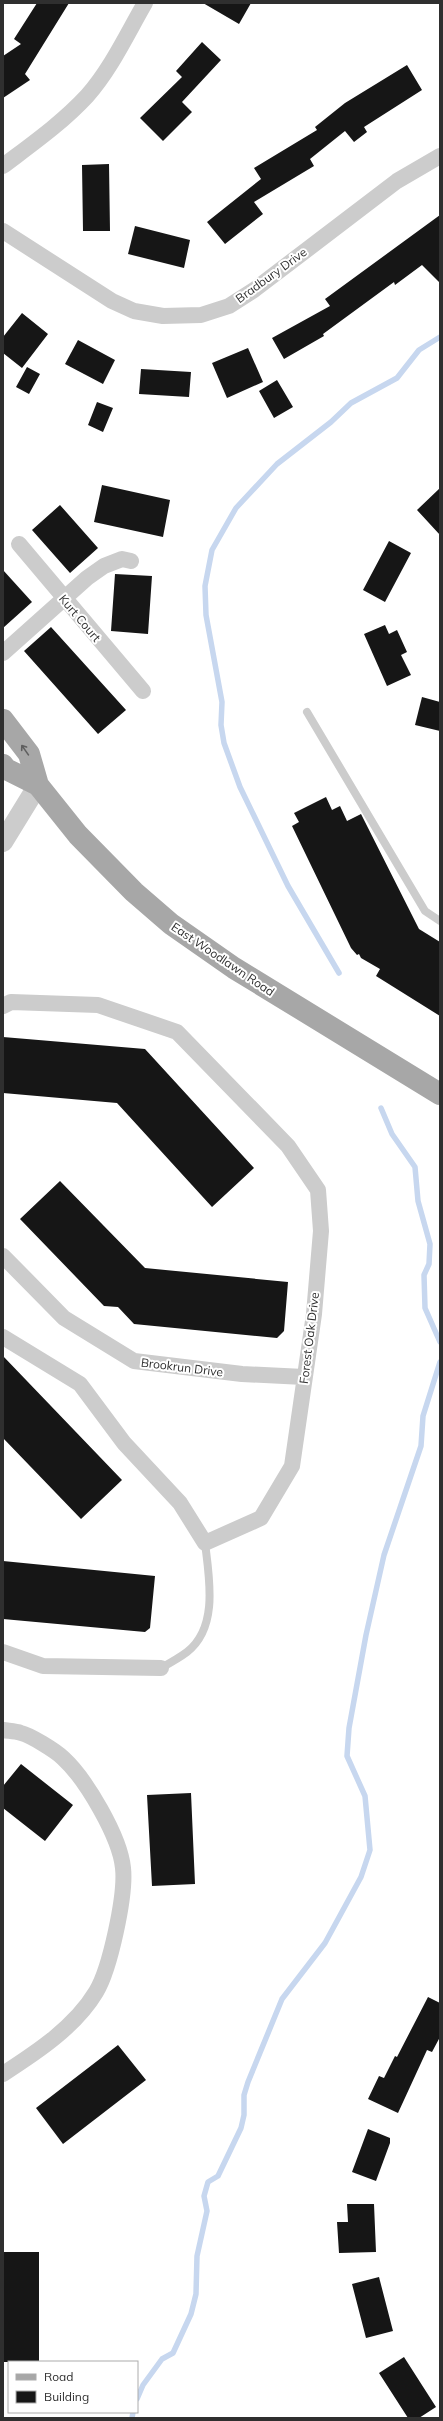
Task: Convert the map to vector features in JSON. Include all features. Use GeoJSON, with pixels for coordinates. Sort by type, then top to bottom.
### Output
{"type":"FeatureCollection","features":[{"type":"Feature","properties":{"kind":"main road","name":"East Woodlawn Road"},"geometry":{"type":"LineString","coordinates":[[3,720],[29,754],[38,785]]}},
{"type":"Feature","properties":{"kind":"main road","name":"East Woodlawn Road"},"geometry":{"type":"LineString","coordinates":[[3,765],[6,769],[38,785],[100,858],[134,892],[171,924],[283,999],[440,1094]]}},
{"type":"Feature","properties":{"kind":"street"},"geometry":{"type":"LineString","coordinates":[[3,166],[60,123],[88,95],[108,66],[145,3]]}},
{"type":"Feature","properties":{"kind":"street","name":"Bradbury Drive"},"geometry":{"type":"LineString","coordinates":[[3,231],[112,301],[134,311],[163,316],[202,315],[229,306],[254,290],[397,181],[440,156]]}},
{"type":"Feature","properties":{"kind":"street","name":"Kurt Court"},"geometry":{"type":"LineString","coordinates":[[19,544],[143,691]]}},
{"type":"Feature","properties":{"kind":"street"},"geometry":{"type":"LineString","coordinates":[[3,653],[104,566],[122,559],[130,561]]}},
{"type":"Feature","properties":{"kind":"street"},"geometry":{"type":"LineString","coordinates":[[3,842],[38,785]]}},
{"type":"Feature","properties":{"kind":"street","name":"Forest Oak Drive"},"geometry":{"type":"LineString","coordinates":[[3,1006],[11,1002],[98,1005],[177,1032],[288,1146],[318,1190],[321,1231],[314,1314],[292,1466],[261,1518],[205,1543]]}},
{"type":"Feature","properties":{"kind":"street","name":"Brookrun Drive"},"geometry":{"type":"LineString","coordinates":[[3,1256],[64,1318],[134,1361],[242,1374],[304,1377]]}},
{"type":"Feature","properties":{"kind":"street"},"geometry":{"type":"LineString","coordinates":[[5,1337],[80,1384],[124,1443],[180,1503],[205,1543]]}},
{"type":"Feature","properties":{"kind":"street"},"geometry":{"type":"LineString","coordinates":[[3,1652],[43,1666],[161,1668]]}},
{"type":"Feature","properties":{"kind":"street"},"geometry":{"type":"LineString","coordinates":[[3,1730],[22,1733],[62,1758],[94,1797],[112,1833],[123,1868],[121,1909],[111,1950],[96,1992],[64,2030],[3,2074]]}},
{"type":"Feature","properties":{"kind":"lane"},"geometry":{"type":"LineString","coordinates":[[307,712],[425,912],[440,921]]}},
{"type":"Feature","properties":{"kind":"lane"},"geometry":{"type":"LineString","coordinates":[[161,1668],[188,1652],[203,1634],[209,1613],[205,1543]]}},
{"type":"Feature","properties":{"kind":"building"},"geometry":{"type":"Polygon","coordinates":[[[37,3],[69,3],[25,74],[30,80],[3,98],[3,56],[21,44],[14,39],[37,3]]]}},
{"type":"Feature","properties":{"kind":"building"},"geometry":{"type":"Polygon","coordinates":[[[203,3],[251,3],[239,24],[203,3]]]}},
{"type":"Feature","properties":{"kind":"building"},"geometry":{"type":"Polygon","coordinates":[[[202,42],[221,60],[182,102],[192,112],[163,141],[140,118],[182,77],[176,71],[202,42]]]}},
{"type":"Feature","properties":{"kind":"building"},"geometry":{"type":"Polygon","coordinates":[[[407,65],[422,90],[364,127],[367,132],[354,142],[345,131],[310,159],[314,166],[254,202],[263,214],[225,244],[207,222],[261,179],[254,168],[317,130],[315,127],[345,103],[407,65]]]}},
{"type":"Feature","properties":{"kind":"building"},"geometry":{"type":"Polygon","coordinates":[[[109,164],[110,231],[83,231],[82,165],[109,164]]]}},
{"type":"Feature","properties":{"kind":"building"},"geometry":{"type":"Polygon","coordinates":[[[440,215],[440,283],[422,265],[395,285],[394,282],[323,334],[324,336],[284,359],[272,338],[330,306],[325,299],[440,215]]]}},
{"type":"Feature","properties":{"kind":"building"},"geometry":{"type":"Polygon","coordinates":[[[135,226],[190,240],[184,268],[128,254],[135,226]]]}},
{"type":"Feature","properties":{"kind":"building"},"geometry":{"type":"Polygon","coordinates":[[[22,313],[48,334],[22,368],[3,353],[3,337],[22,313]]]}},
{"type":"Feature","properties":{"kind":"building"},"geometry":{"type":"Polygon","coordinates":[[[78,340],[115,360],[103,384],[65,364],[78,340]]]}},
{"type":"Feature","properties":{"kind":"building"},"geometry":{"type":"Polygon","coordinates":[[[248,348],[263,382],[227,398],[212,363],[248,348]]]}},
{"type":"Feature","properties":{"kind":"building"},"geometry":{"type":"Polygon","coordinates":[[[27,367],[40,374],[29,394],[16,387],[27,367]]]}},
{"type":"Feature","properties":{"kind":"building"},"geometry":{"type":"Polygon","coordinates":[[[141,369],[191,372],[189,397],[139,394],[141,369]]]}},
{"type":"Feature","properties":{"kind":"building"},"geometry":{"type":"Polygon","coordinates":[[[277,380],[293,407],[274,418],[259,391],[277,380]]]}},
{"type":"Feature","properties":{"kind":"building"},"geometry":{"type":"Polygon","coordinates":[[[97,402],[113,408],[103,432],[88,425],[97,402]]]}},
{"type":"Feature","properties":{"kind":"building"},"geometry":{"type":"Polygon","coordinates":[[[102,485],[170,500],[163,537],[94,522],[102,485]]]}},
{"type":"Feature","properties":{"kind":"building"},"geometry":{"type":"Polygon","coordinates":[[[440,488],[440,535],[417,510],[440,488]]]}},
{"type":"Feature","properties":{"kind":"building"},"geometry":{"type":"Polygon","coordinates":[[[60,505],[98,548],[70,573],[32,530],[60,505]]]}},
{"type":"Feature","properties":{"kind":"building"},"geometry":{"type":"Polygon","coordinates":[[[389,541],[411,553],[385,602],[363,590],[389,541]]]}},
{"type":"Feature","properties":{"kind":"building"},"geometry":{"type":"Polygon","coordinates":[[[3,570],[32,602],[3,628],[3,570]]]}},
{"type":"Feature","properties":{"kind":"building"},"geometry":{"type":"Polygon","coordinates":[[[115,574],[152,576],[148,634],[111,631],[115,574]]]}},
{"type":"Feature","properties":{"kind":"building"},"geometry":{"type":"Polygon","coordinates":[[[385,625],[389,634],[397,630],[407,652],[401,655],[411,675],[387,686],[364,634],[385,625]]]}},
{"type":"Feature","properties":{"kind":"building"},"geometry":{"type":"Polygon","coordinates":[[[51,627],[126,710],[98,734],[24,651],[51,627]]]}},
{"type":"Feature","properties":{"kind":"building"},"geometry":{"type":"Polygon","coordinates":[[[422,697],[440,702],[440,731],[415,725],[422,697]]]}},
{"type":"Feature","properties":{"kind":"building"},"geometry":{"type":"Polygon","coordinates":[[[326,797],[332,810],[340,806],[347,821],[361,814],[419,929],[440,942],[440,1016],[376,976],[380,969],[361,958],[359,954],[357,955],[351,948],[292,826],[299,822],[294,813],[326,797]]]}},
{"type":"Feature","properties":{"kind":"building"},"geometry":{"type":"Polygon","coordinates":[[[3,1037],[145,1049],[254,1168],[212,1207],[117,1103],[3,1093],[3,1037]]]}},
{"type":"Feature","properties":{"kind":"building"},"geometry":{"type":"Polygon","coordinates":[[[60,1181],[145,1268],[288,1282],[284,1331],[277,1338],[134,1324],[118,1307],[104,1306],[20,1219],[60,1181]]]}},
{"type":"Feature","properties":{"kind":"building"},"geometry":{"type":"Polygon","coordinates":[[[3,1356],[122,1480],[81,1519],[3,1438],[3,1356]]]}},
{"type":"Feature","properties":{"kind":"building"},"geometry":{"type":"Polygon","coordinates":[[[3,1561],[155,1576],[150,1628],[145,1632],[3,1619],[3,1561]]]}},
{"type":"Feature","properties":{"kind":"building"},"geometry":{"type":"Polygon","coordinates":[[[21,1764],[73,1805],[45,1841],[3,1808],[3,1786],[21,1764]]]}},
{"type":"Feature","properties":{"kind":"building"},"geometry":{"type":"Polygon","coordinates":[[[191,1793],[195,1884],[152,1886],[147,1795],[191,1793]]]}},
{"type":"Feature","properties":{"kind":"building"},"geometry":{"type":"Polygon","coordinates":[[[428,1997],[440,2003],[440,2037],[432,2052],[427,2050],[398,2113],[368,2099],[379,2076],[384,2078],[395,2056],[397,2057],[428,1997]]]}},
{"type":"Feature","properties":{"kind":"building"},"geometry":{"type":"Polygon","coordinates":[[[118,2045],[146,2080],[63,2144],[36,2108],[118,2045]]]}},
{"type":"Feature","properties":{"kind":"building"},"geometry":{"type":"Polygon","coordinates":[[[368,2129],[390,2138],[390,2143],[376,2181],[352,2172],[368,2129]]]}},
{"type":"Feature","properties":{"kind":"building"},"geometry":{"type":"Polygon","coordinates":[[[347,2204],[374,2204],[376,2252],[339,2253],[337,2222],[348,2222],[347,2204]]]}},
{"type":"Feature","properties":{"kind":"building"},"geometry":{"type":"Polygon","coordinates":[[[3,2252],[39,2252],[39,2361],[3,2362],[3,2252]]]}},
{"type":"Feature","properties":{"kind":"building"},"geometry":{"type":"Polygon","coordinates":[[[379,2277],[393,2331],[366,2338],[352,2284],[379,2277]]]}},
{"type":"Feature","properties":{"kind":"building"},"geometry":{"type":"Polygon","coordinates":[[[404,2357],[436,2407],[419,2418],[408,2418],[379,2373],[404,2357]]]}},
{"type":"Feature","properties":{"kind":"waterway"},"geometry":{"type":"LineString","coordinates":[[339,973],[288,886],[240,787],[224,743],[221,725],[222,702],[206,615],[205,586],[212,550],[236,508],[277,464],[331,422],[351,403],[397,378],[419,350],[440,337]]}},
{"type":"Feature","properties":{"kind":"waterway"},"geometry":{"type":"LineString","coordinates":[[381,1108],[392,1134],[415,1167],[418,1201],[430,1244],[429,1264],[424,1275],[425,1308],[440,1342]]}},
{"type":"Feature","properties":{"kind":"waterway"},"geometry":{"type":"LineString","coordinates":[[138,2397],[143,2385],[162,2359],[173,2353],[191,2314],[196,2294],[197,2256],[207,2211],[204,2196],[208,2182],[218,2176],[241,2128],[244,2115],[244,2095],[248,2082],[282,1999],[325,1943],[361,1877],[370,1850],[365,1796],[347,1756],[349,1728],[366,1635],[384,1555],[421,1446],[423,1416],[440,1362]]}},
{"type":"Feature","properties":{"kind":"waterway"},"geometry":{"type":"LineString","coordinates":[[132,2418],[133,2413]]}}]}
